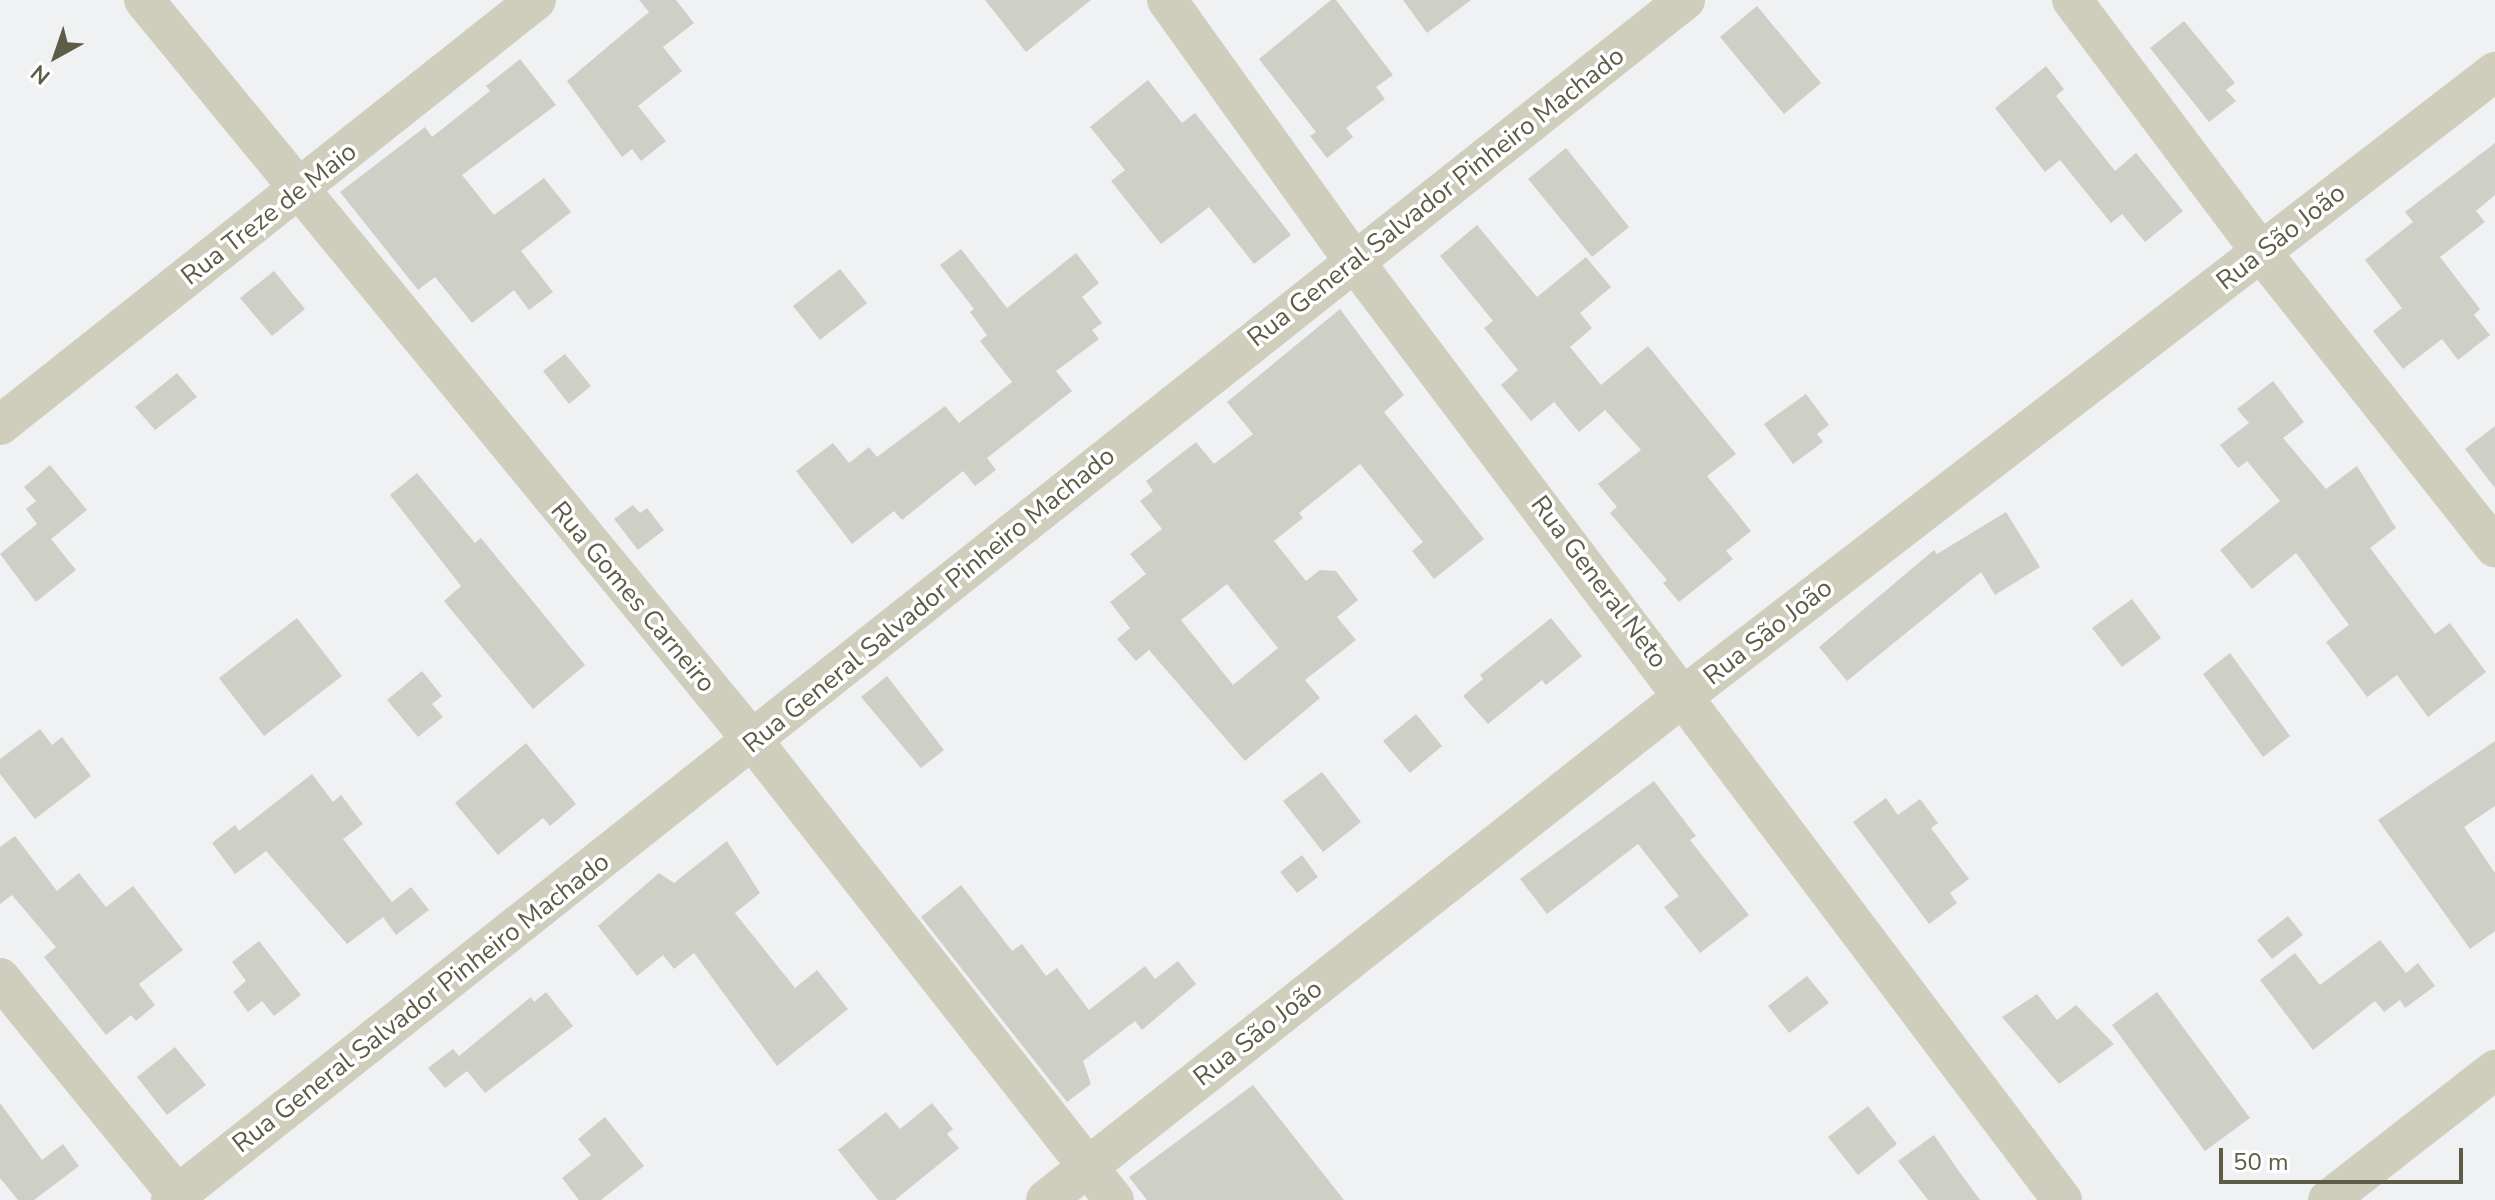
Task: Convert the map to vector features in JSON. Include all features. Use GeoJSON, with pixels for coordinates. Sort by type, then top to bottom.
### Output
{"type":"FeatureCollection","features":[{"type":"Feature","properties":{"kind":"street","name":"Rua Gomes Carneiro"},"geometry":{"type":"LineString","coordinates":[[144,0],[297,192],[753,741],[1114,1200]]}},
{"type":"Feature","properties":{"kind":"street","name":"Rua Treze de Maio"},"geometry":{"type":"LineString","coordinates":[[0,425],[536,0]]}},
{"type":"Feature","properties":{"kind":"street","name":"Rua General Neto"},"geometry":{"type":"LineString","coordinates":[[1167,0],[1354,261],[1685,695],[2062,1200]]}},
{"type":"Feature","properties":{"kind":"street","name":"Rua General Salvador Pinheiro Machado"},"geometry":{"type":"LineString","coordinates":[[177,1198],[1685,0]]}},
{"type":"Feature","properties":{"kind":"street"},"geometry":{"type":"LineString","coordinates":[[2072,0],[2261,252],[2495,547]]}},
{"type":"Feature","properties":{"kind":"street","name":"Rua São João"},"geometry":{"type":"LineString","coordinates":[[1046,1200],[1685,695],[2495,72]]}},
{"type":"Feature","properties":{"kind":"street"},"geometry":{"type":"LineString","coordinates":[[0,978],[177,1198]]}},
{"type":"Feature","properties":{"kind":"street"},"geometry":{"type":"LineString","coordinates":[[2328,1200],[2495,1070]]}},
{"type":"Feature","properties":{"kind":"building"},"geometry":{"type":"Polygon","coordinates":[[[639,0],[676,0],[694,23],[663,47],[682,71],[638,106],[666,141],[641,161],[632,149],[622,157],[567,81],[649,12],[639,0]]]}},
{"type":"Feature","properties":{"kind":"building"},"geometry":{"type":"Polygon","coordinates":[[[985,0],[1091,0],[1026,52],[985,0]]]}},
{"type":"Feature","properties":{"kind":"building"},"geometry":{"type":"Polygon","coordinates":[[[1331,0],[1336,0],[1393,75],[1376,87],[1385,99],[1346,128],[1353,137],[1327,158],[1310,136],[1316,132],[1259,59],[1331,0]]]}},
{"type":"Feature","properties":{"kind":"building"},"geometry":{"type":"Polygon","coordinates":[[[1403,0],[1471,0],[1427,33],[1403,0]]]}},
{"type":"Feature","properties":{"kind":"building"},"geometry":{"type":"Polygon","coordinates":[[[1757,6],[1821,83],[1784,114],[1720,37],[1757,6]]]}},
{"type":"Feature","properties":{"kind":"building"},"geometry":{"type":"Polygon","coordinates":[[[2184,21],[2235,83],[2226,90],[2236,101],[2209,122],[2150,48],[2184,21]]]}},
{"type":"Feature","properties":{"kind":"building"},"geometry":{"type":"Polygon","coordinates":[[[520,59],[556,105],[462,175],[494,215],[544,178],[571,212],[521,251],[553,292],[529,310],[514,290],[472,323],[435,277],[418,290],[340,192],[425,127],[432,137],[490,91],[486,86],[520,59]]]}},
{"type":"Feature","properties":{"kind":"building"},"geometry":{"type":"Polygon","coordinates":[[[2046,66],[2064,89],[2056,96],[2115,171],[2136,153],[2183,211],[2145,242],[2122,214],[2111,223],[2060,160],[2045,172],[1995,108],[2046,66]]]}},
{"type":"Feature","properties":{"kind":"building"},"geometry":{"type":"Polygon","coordinates":[[[1148,80],[1182,123],[1195,113],[1291,235],[1254,264],[1209,207],[1161,244],[1111,181],[1125,170],[1090,127],[1148,80]]]}},
{"type":"Feature","properties":{"kind":"building"},"geometry":{"type":"Polygon","coordinates":[[[2495,143],[2495,195],[2476,211],[2485,222],[2440,257],[2480,309],[2474,315],[2490,335],[2458,360],[2442,339],[2403,369],[2373,331],[2402,308],[2365,260],[2413,222],[2405,212],[2495,143]]]}},
{"type":"Feature","properties":{"kind":"building"},"geometry":{"type":"Polygon","coordinates":[[[1566,148],[1629,227],[1592,257],[1528,179],[1566,148]]]}},
{"type":"Feature","properties":{"kind":"building"},"geometry":{"type":"Polygon","coordinates":[[[1477,225],[1537,297],[1586,257],[1611,287],[1580,313],[1592,328],[1570,347],[1601,385],[1648,346],[1736,454],[1707,476],[1751,531],[1726,551],[1733,559],[1679,602],[1663,583],[1667,580],[1610,513],[1617,507],[1598,484],[1641,450],[1605,410],[1579,432],[1554,402],[1531,421],[1501,385],[1518,370],[1484,328],[1493,321],[1440,256],[1477,225]]]}},
{"type":"Feature","properties":{"kind":"building"},"geometry":{"type":"Polygon","coordinates":[[[961,249],[1007,308],[1076,253],[1099,283],[1082,297],[1102,323],[1092,330],[1099,339],[1056,371],[1072,391],[987,458],[996,470],[975,486],[963,471],[902,520],[894,511],[852,544],[796,471],[833,443],[849,463],[869,447],[877,457],[945,406],[959,423],[1012,382],[980,341],[987,335],[970,312],[974,309],[940,265],[961,249]]]}},
{"type":"Feature","properties":{"kind":"building"},"geometry":{"type":"Polygon","coordinates":[[[840,269],[867,303],[820,340],[793,306],[840,269]]]}},
{"type":"Feature","properties":{"kind":"building"},"geometry":{"type":"Polygon","coordinates":[[[274,271],[305,309],[272,336],[240,298],[274,271]]]}},
{"type":"Feature","properties":{"kind":"building"},"geometry":{"type":"Polygon","coordinates":[[[1340,309],[1404,395],[1384,412],[1484,539],[1434,579],[1412,551],[1423,542],[1360,464],[1299,513],[1303,518],[1274,541],[1306,581],[1320,570],[1336,571],[1358,600],[1337,617],[1356,640],[1305,680],[1320,698],[1245,761],[1149,650],[1136,661],[1117,639],[1130,628],[1110,602],[1146,574],[1130,554],[1162,529],[1140,501],[1153,491],[1146,481],[1196,442],[1214,464],[1253,434],[1227,402],[1340,309]],[[1227,584],[1181,620],[1233,685],[1278,648],[1227,584]]]}},
{"type":"Feature","properties":{"kind":"building"},"geometry":{"type":"Polygon","coordinates":[[[565,354],[591,386],[569,404],[543,371],[565,354]]]}},
{"type":"Feature","properties":{"kind":"building"},"geometry":{"type":"Polygon","coordinates":[[[177,373],[197,397],[155,430],[135,407],[177,373]]]}},
{"type":"Feature","properties":{"kind":"building"},"geometry":{"type":"Polygon","coordinates":[[[2273,381],[2304,422],[2283,438],[2326,489],[2357,466],[2396,528],[2370,548],[2435,634],[2450,623],[2486,672],[2428,717],[2397,675],[2367,697],[2326,642],[2349,625],[2296,553],[2252,589],[2220,550],[2280,501],[2247,461],[2238,468],[2220,445],[2249,423],[2237,409],[2273,381]]]}},
{"type":"Feature","properties":{"kind":"building"},"geometry":{"type":"Polygon","coordinates":[[[1806,394],[1829,425],[1817,434],[1823,442],[1793,464],[1764,424],[1806,394]]]}},
{"type":"Feature","properties":{"kind":"building"},"geometry":{"type":"Polygon","coordinates":[[[2495,426],[2495,488],[2465,449],[2495,426]]]}},
{"type":"Feature","properties":{"kind":"building"},"geometry":{"type":"Polygon","coordinates":[[[50,465],[87,510],[51,539],[76,570],[36,602],[0,554],[37,524],[26,509],[36,501],[24,487],[50,465]]]}},
{"type":"Feature","properties":{"kind":"building"},"geometry":{"type":"Polygon","coordinates":[[[417,473],[475,543],[481,538],[585,665],[533,709],[444,601],[461,586],[390,495],[417,473]]]}},
{"type":"Feature","properties":{"kind":"building"},"geometry":{"type":"Polygon","coordinates":[[[633,505],[640,513],[647,508],[664,530],[638,550],[614,519],[633,505]]]}},
{"type":"Feature","properties":{"kind":"building"},"geometry":{"type":"Polygon","coordinates":[[[2006,512],[2040,567],[1995,595],[1981,572],[1847,681],[1819,647],[1934,550],[1937,554],[2006,512]]]}},
{"type":"Feature","properties":{"kind":"building"},"geometry":{"type":"Polygon","coordinates":[[[2132,599],[2161,638],[2122,667],[2092,628],[2132,599]]]}},
{"type":"Feature","properties":{"kind":"building"},"geometry":{"type":"Polygon","coordinates":[[[297,618],[342,676],[264,736],[219,678],[297,618]]]}},
{"type":"Feature","properties":{"kind":"building"},"geometry":{"type":"Polygon","coordinates":[[[1551,618],[1582,656],[1546,685],[1542,680],[1488,724],[1463,696],[1483,679],[1480,675],[1551,618]]]}},
{"type":"Feature","properties":{"kind":"building"},"geometry":{"type":"Polygon","coordinates":[[[2230,653],[2290,736],[2263,757],[2203,674],[2230,653]]]}},
{"type":"Feature","properties":{"kind":"building"},"geometry":{"type":"Polygon","coordinates":[[[422,671],[442,696],[432,704],[443,717],[418,737],[387,700],[422,671]]]}},
{"type":"Feature","properties":{"kind":"building"},"geometry":{"type":"Polygon","coordinates":[[[887,676],[944,750],[921,768],[861,697],[887,676]]]}},
{"type":"Feature","properties":{"kind":"building"},"geometry":{"type":"Polygon","coordinates":[[[1416,714],[1442,746],[1410,773],[1383,741],[1416,714]]]}},
{"type":"Feature","properties":{"kind":"building"},"geometry":{"type":"Polygon","coordinates":[[[40,729],[52,745],[62,737],[91,776],[35,819],[0,774],[0,759],[40,729]]]}},
{"type":"Feature","properties":{"kind":"building"},"geometry":{"type":"Polygon","coordinates":[[[2495,741],[2495,806],[2464,827],[2495,873],[2495,931],[2470,949],[2378,820],[2495,741]]]}},
{"type":"Feature","properties":{"kind":"building"},"geometry":{"type":"Polygon","coordinates":[[[526,743],[576,804],[550,826],[543,818],[498,855],[455,803],[526,743]]]}},
{"type":"Feature","properties":{"kind":"building"},"geometry":{"type":"Polygon","coordinates":[[[1322,772],[1361,822],[1323,852],[1283,801],[1322,772]]]}},
{"type":"Feature","properties":{"kind":"building"},"geometry":{"type":"Polygon","coordinates":[[[312,774],[333,802],[341,795],[363,824],[343,839],[392,902],[411,887],[429,910],[396,935],[383,917],[347,944],[266,851],[235,874],[212,843],[235,825],[239,831],[312,774]]]}},
{"type":"Feature","properties":{"kind":"building"},"geometry":{"type":"Polygon","coordinates":[[[1654,781],[1696,836],[1690,840],[1749,915],[1700,953],[1664,907],[1679,896],[1638,844],[1547,914],[1520,879],[1654,781]]]}},
{"type":"Feature","properties":{"kind":"building"},"geometry":{"type":"Polygon","coordinates":[[[1886,798],[1898,815],[1920,799],[1938,823],[1931,828],[1969,879],[1950,893],[1957,903],[1929,924],[1853,822],[1886,798]]]}},
{"type":"Feature","properties":{"kind":"building"},"geometry":{"type":"Polygon","coordinates":[[[15,836],[57,891],[79,873],[106,907],[133,886],[183,950],[139,984],[155,1005],[136,1021],[131,1015],[106,1035],[44,957],[56,947],[12,895],[0,904],[0,847],[15,836]]]}},
{"type":"Feature","properties":{"kind":"building"},"geometry":{"type":"Polygon","coordinates":[[[727,841],[760,893],[735,913],[795,988],[817,970],[848,1009],[777,1066],[694,953],[674,969],[663,955],[637,976],[598,926],[659,873],[674,883],[727,841]]]}},
{"type":"Feature","properties":{"kind":"building"},"geometry":{"type":"Polygon","coordinates":[[[1302,855],[1318,877],[1297,893],[1280,872],[1302,855]]]}},
{"type":"Feature","properties":{"kind":"building"},"geometry":{"type":"Polygon","coordinates":[[[961,885],[1012,951],[1022,944],[1046,976],[1057,968],[1089,1010],[1145,966],[1155,979],[1178,961],[1196,984],[1142,1030],[1135,1021],[1083,1061],[1091,1084],[1067,1102],[921,917],[961,885]]]}},
{"type":"Feature","properties":{"kind":"building"},"geometry":{"type":"Polygon","coordinates":[[[2288,916],[2303,935],[2272,959],[2257,940],[2288,916]]]}},
{"type":"Feature","properties":{"kind":"building"},"geometry":{"type":"Polygon","coordinates":[[[2380,940],[2406,973],[2418,963],[2435,986],[2405,1008],[2400,1000],[2384,1012],[2375,1001],[2313,1050],[2260,980],[2295,953],[2320,985],[2380,940]]]}},
{"type":"Feature","properties":{"kind":"building"},"geometry":{"type":"Polygon","coordinates":[[[259,941],[301,995],[274,1016],[262,1001],[248,1012],[233,992],[246,981],[232,962],[259,941]]]}},
{"type":"Feature","properties":{"kind":"building"},"geometry":{"type":"Polygon","coordinates":[[[1807,976],[1829,1003],[1789,1033],[1768,1006],[1807,976]]]}},
{"type":"Feature","properties":{"kind":"building"},"geometry":{"type":"Polygon","coordinates":[[[546,992],[573,1026],[485,1093],[467,1071],[445,1088],[428,1068],[453,1049],[459,1056],[531,997],[534,1002],[546,992]]]}},
{"type":"Feature","properties":{"kind":"building"},"geometry":{"type":"Polygon","coordinates":[[[2157,992],[2250,1118],[2205,1151],[2112,1025],[2157,992]]]}},
{"type":"Feature","properties":{"kind":"building"},"geometry":{"type":"Polygon","coordinates":[[[2037,994],[2057,1020],[2076,1005],[2114,1044],[2059,1084],[2002,1017],[2037,994]]]}},
{"type":"Feature","properties":{"kind":"building"},"geometry":{"type":"Polygon","coordinates":[[[175,1047],[206,1085],[167,1115],[137,1077],[175,1047]]]}},
{"type":"Feature","properties":{"kind":"building"},"geometry":{"type":"Polygon","coordinates":[[[1253,1085],[1344,1200],[1147,1200],[1129,1177],[1253,1085]]]}},
{"type":"Feature","properties":{"kind":"building"},"geometry":{"type":"Polygon","coordinates":[[[0,1103],[42,1160],[63,1144],[79,1166],[34,1200],[18,1200],[0,1178],[0,1103]]]}},
{"type":"Feature","properties":{"kind":"building"},"geometry":{"type":"Polygon","coordinates":[[[932,1103],[953,1129],[947,1134],[959,1148],[895,1200],[878,1200],[838,1150],[886,1112],[900,1129],[932,1103]]]}},
{"type":"Feature","properties":{"kind":"building"},"geometry":{"type":"Polygon","coordinates":[[[1868,1106],[1897,1144],[1858,1175],[1828,1137],[1868,1106]]]}},
{"type":"Feature","properties":{"kind":"building"},"geometry":{"type":"Polygon","coordinates":[[[605,1117],[644,1166],[601,1200],[579,1200],[562,1178],[591,1155],[578,1139],[605,1117]]]}},
{"type":"Feature","properties":{"kind":"building"},"geometry":{"type":"Polygon","coordinates":[[[1934,1135],[1980,1200],[1928,1200],[1898,1161],[1934,1135]]]}}]}
